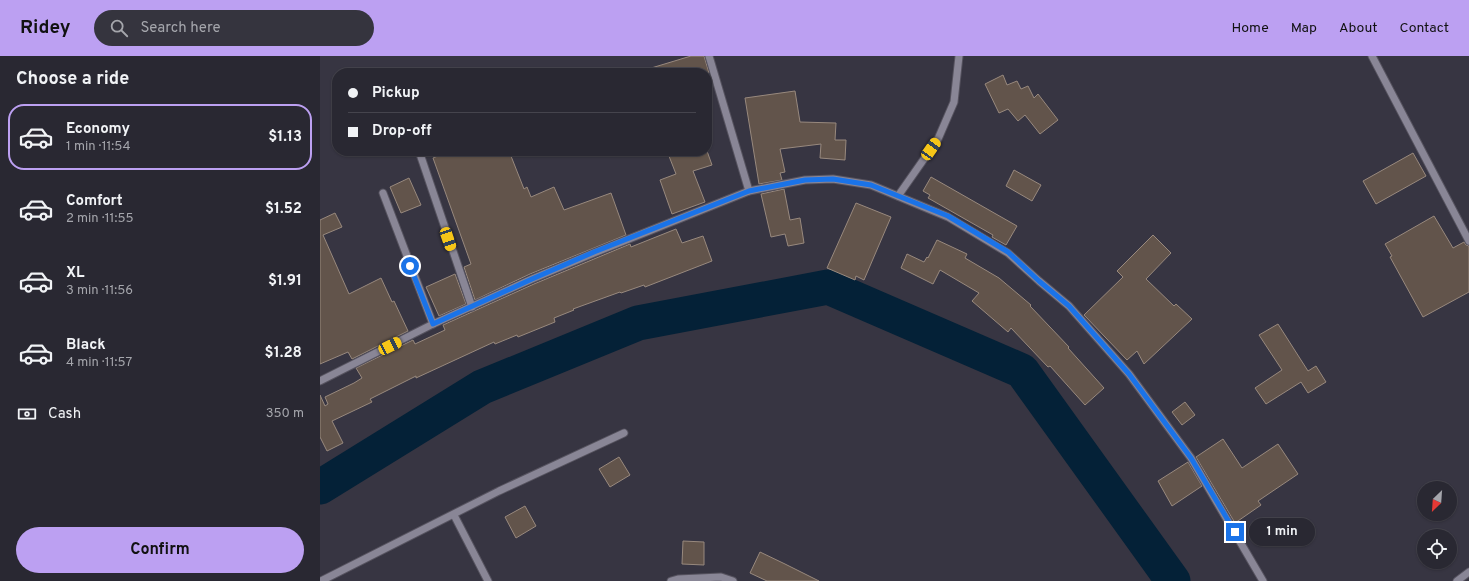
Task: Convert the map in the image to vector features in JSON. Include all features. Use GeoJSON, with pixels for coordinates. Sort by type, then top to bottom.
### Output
{"type":"FeatureCollection","features":[{"type":"Feature","properties":{"kind":"street"},"geometry":{"type":"LineString","coordinates":[[709,56],[749,191]]}},
{"type":"Feature","properties":{"kind":"street"},"geometry":{"type":"LineString","coordinates":[[898,196],[938,139],[954,102],[959,56]]}},
{"type":"Feature","properties":{"kind":"street"},"geometry":{"type":"LineString","coordinates":[[1372,56],[1469,241]]}},
{"type":"Feature","properties":{"kind":"street"},"geometry":{"type":"LineString","coordinates":[[421,156],[472,307]]}},
{"type":"Feature","properties":{"kind":"street"},"geometry":{"type":"LineString","coordinates":[[320,381],[433,324],[594,252],[749,191],[805,180],[833,179],[871,185],[948,216],[1008,252],[1069,306],[1129,374],[1191,458],[1263,581]]}},
{"type":"Feature","properties":{"kind":"street"},"geometry":{"type":"LineString","coordinates":[[382,193],[433,324]]}},
{"type":"Feature","properties":{"kind":"street"},"geometry":{"type":"LineString","coordinates":[[321,581],[542,470],[624,434]]}},
{"type":"Feature","properties":{"kind":"street"},"geometry":{"type":"LineString","coordinates":[[454,515],[488,581]]}},
{"type":"Feature","properties":{"kind":"street"},"geometry":{"type":"LineString","coordinates":[[1457,581],[1469,572]]}},
{"type":"Feature","properties":{"kind":"street"},"geometry":{"type":"LineString","coordinates":[[671,581],[678,579],[721,577],[733,581]]}},
{"type":"Feature","properties":{"kind":"building"},"geometry":{"type":"Polygon","coordinates":[[[691,56],[704,56],[708,68],[651,68],[691,56]]]}},
{"type":"Feature","properties":{"kind":"building"},"geometry":{"type":"Polygon","coordinates":[[[1003,75],[1007,85],[1017,81],[1021,89],[1028,86],[1034,98],[1038,94],[1058,120],[1040,134],[1025,115],[1018,121],[1008,109],[999,113],[985,84],[1003,75]]]}},
{"type":"Feature","properties":{"kind":"building"},"geometry":{"type":"Polygon","coordinates":[[[795,91],[800,122],[836,123],[835,140],[846,140],[845,160],[820,158],[821,144],[780,149],[785,172],[780,173],[782,180],[759,184],[745,98],[795,91]]]}},
{"type":"Feature","properties":{"kind":"building"},"geometry":{"type":"Polygon","coordinates":[[[1413,153],[1426,176],[1376,204],[1363,181],[1413,153]]]}},
{"type":"Feature","properties":{"kind":"building"},"geometry":{"type":"Polygon","coordinates":[[[438,156],[511,156],[524,189],[527,187],[531,197],[554,187],[564,210],[611,193],[626,235],[530,274],[475,300],[464,267],[471,264],[433,158],[438,156]]]}},
{"type":"Feature","properties":{"kind":"building"},"geometry":{"type":"Polygon","coordinates":[[[669,156],[709,156],[712,165],[693,171],[705,202],[672,214],[660,180],[676,174],[669,156]]]}},
{"type":"Feature","properties":{"kind":"building"},"geometry":{"type":"Polygon","coordinates":[[[1014,170],[1041,185],[1032,201],[1006,186],[1014,170]]]}},
{"type":"Feature","properties":{"kind":"building"},"geometry":{"type":"Polygon","coordinates":[[[931,177],[1017,226],[1006,245],[992,237],[993,235],[928,198],[930,195],[923,191],[931,177]]]}},
{"type":"Feature","properties":{"kind":"building"},"geometry":{"type":"Polygon","coordinates":[[[409,178],[421,205],[401,213],[390,187],[409,178]]]}},
{"type":"Feature","properties":{"kind":"building"},"geometry":{"type":"Polygon","coordinates":[[[784,189],[790,220],[800,218],[804,243],[788,246],[785,234],[771,237],[761,194],[784,189]]]}},
{"type":"Feature","properties":{"kind":"building"},"geometry":{"type":"Polygon","coordinates":[[[856,203],[891,217],[864,280],[856,276],[855,280],[827,268],[856,203]]]}},
{"type":"Feature","properties":{"kind":"building"},"geometry":{"type":"Polygon","coordinates":[[[335,213],[342,227],[323,235],[349,294],[381,278],[408,331],[352,359],[348,352],[320,364],[320,220],[335,213]]]}},
{"type":"Feature","properties":{"kind":"building"},"geometry":{"type":"Polygon","coordinates":[[[1434,216],[1453,248],[1464,242],[1469,246],[1469,292],[1423,317],[1390,257],[1392,256],[1385,244],[1434,216]]]}},
{"type":"Feature","properties":{"kind":"building"},"geometry":{"type":"Polygon","coordinates":[[[676,229],[682,243],[703,236],[712,261],[645,287],[644,285],[621,293],[620,292],[573,309],[574,310],[554,318],[555,322],[518,337],[517,335],[495,344],[494,342],[416,378],[416,376],[370,399],[372,402],[332,421],[343,443],[327,451],[320,437],[320,395],[325,406],[328,404],[325,397],[362,378],[356,368],[413,340],[415,344],[445,330],[443,325],[534,284],[630,244],[631,247],[676,229]]]}},
{"type":"Feature","properties":{"kind":"building"},"geometry":{"type":"Polygon","coordinates":[[[1153,235],[1171,253],[1146,279],[1174,306],[1176,304],[1192,319],[1144,364],[1137,351],[1127,360],[1084,315],[1123,277],[1117,271],[1153,235]]]}},
{"type":"Feature","properties":{"kind":"building"},"geometry":{"type":"Polygon","coordinates":[[[937,240],[967,254],[965,258],[999,278],[1031,305],[1030,306],[1069,347],[1068,348],[1104,388],[1085,405],[1050,366],[1048,367],[1011,328],[1008,332],[972,301],[979,293],[940,270],[933,284],[901,268],[907,254],[924,262],[927,257],[928,258],[937,240]]]}},
{"type":"Feature","properties":{"kind":"building"},"geometry":{"type":"Polygon","coordinates":[[[455,274],[466,304],[439,316],[426,287],[455,274]]]}},
{"type":"Feature","properties":{"kind":"building"},"geometry":{"type":"Polygon","coordinates":[[[1278,324],[1308,371],[1316,366],[1326,382],[1308,393],[1301,382],[1266,404],[1255,388],[1282,370],[1259,335],[1278,324]]]}},
{"type":"Feature","properties":{"kind":"building"},"geometry":{"type":"Polygon","coordinates":[[[1185,402],[1195,415],[1182,425],[1172,412],[1185,402]]]}},
{"type":"Feature","properties":{"kind":"building"},"geometry":{"type":"Polygon","coordinates":[[[1223,439],[1242,468],[1278,444],[1298,474],[1258,501],[1261,505],[1235,523],[1196,457],[1223,439]]]}},
{"type":"Feature","properties":{"kind":"building"},"geometry":{"type":"Polygon","coordinates":[[[619,457],[630,475],[610,487],[599,469],[619,457]]]}},
{"type":"Feature","properties":{"kind":"building"},"geometry":{"type":"Polygon","coordinates":[[[1188,462],[1202,486],[1172,506],[1158,481],[1188,462]]]}},
{"type":"Feature","properties":{"kind":"building"},"geometry":{"type":"Polygon","coordinates":[[[525,506],[536,526],[516,538],[505,517],[525,506]]]}},
{"type":"Feature","properties":{"kind":"building"},"geometry":{"type":"Polygon","coordinates":[[[683,541],[704,542],[704,565],[682,564],[683,541]]]}},
{"type":"Feature","properties":{"kind":"building"},"geometry":{"type":"Polygon","coordinates":[[[760,552],[819,581],[767,581],[750,573],[760,552]]]}},
{"type":"Feature","properties":{"kind":"waterway"},"geometry":{"type":"LineString","coordinates":[[320,487],[482,387],[638,323],[828,287],[1022,371],[1173,581]]}},
{"type":"Feature","properties":{"kind":"route"},"geometry":{"type":"LineString","coordinates":[[410,266],[433,324],[594,252],[749,191],[805,180],[833,179],[871,185],[948,216],[1008,252],[1069,306],[1129,374],[1191,458],[1235,532]]}}]}
